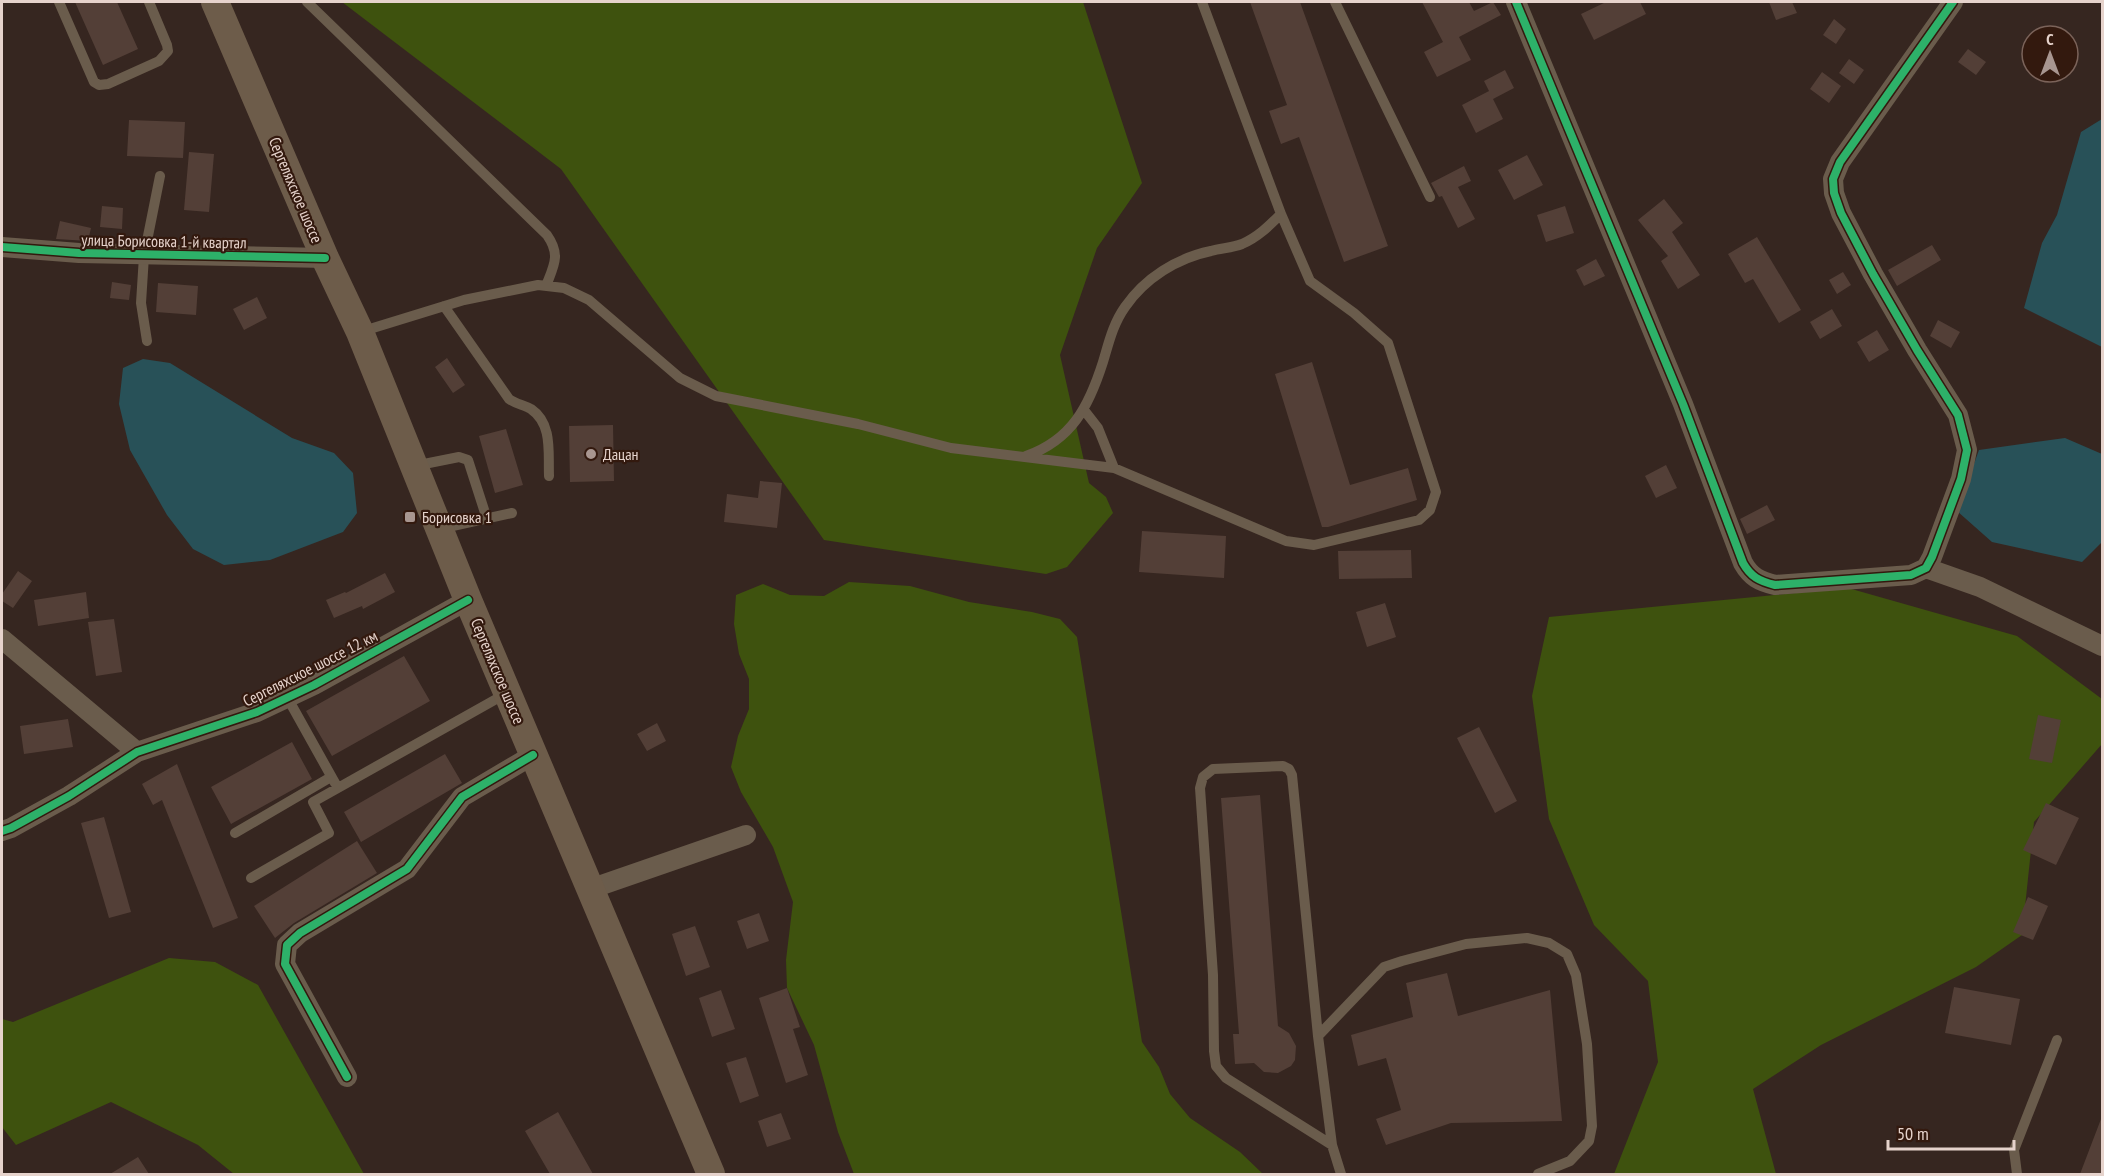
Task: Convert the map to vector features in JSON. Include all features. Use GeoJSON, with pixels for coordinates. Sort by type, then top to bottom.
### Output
{"type":"FeatureCollection","features":[{"type":"Feature","properties":{"kind":"main road","name":"Сергеляхское шоссе"},"geometry":{"type":"LineString","coordinates":[[215,2],[325,258],[360,332],[468,600],[711,1174]]}},
{"type":"Feature","properties":{"kind":"street"},"geometry":{"type":"LineString","coordinates":[[1516,2],[1678,393],[1743,563],[1749,575],[1775,585],[1911,575],[1926,568],[1961,479],[1967,450],[1958,415],[1878,283],[1841,213],[1834,193],[1833,179],[1840,162],[1953,2]]}},
{"type":"Feature","properties":{"kind":"street","name":"улица Борисовка 1-й квартал"},"geometry":{"type":"LineString","coordinates":[[2,247],[144,256],[325,258]]}},
{"type":"Feature","properties":{"kind":"street"},"geometry":{"type":"LineString","coordinates":[[1926,568],[1980,587],[2103,646]]}},
{"type":"Feature","properties":{"kind":"street","name":"Сергеляхское шоссе 12 км"},"geometry":{"type":"LineString","coordinates":[[2,831],[69,796],[137,752],[256,712],[314,685],[468,600]]}},
{"type":"Feature","properties":{"kind":"street"},"geometry":{"type":"LineString","coordinates":[[2,639],[137,752]]}},
{"type":"Feature","properties":{"kind":"street"},"geometry":{"type":"LineString","coordinates":[[347,1077],[285,964],[286,945],[300,933],[407,869],[462,797],[533,755]]}},
{"type":"Feature","properties":{"kind":"street"},"geometry":{"type":"LineString","coordinates":[[590,889],[746,836]]}},
{"type":"Feature","properties":{"kind":"lane"},"geometry":{"type":"LineString","coordinates":[[59,2],[94,82],[99,85],[108,84],[159,61],[168,51],[149,2]]}},
{"type":"Feature","properties":{"kind":"lane"},"geometry":{"type":"LineString","coordinates":[[307,2],[547,235],[554,246],[556,257],[546,286]]}},
{"type":"Feature","properties":{"kind":"lane"},"geometry":{"type":"LineString","coordinates":[[360,332],[464,300],[538,285],[564,288],[589,300],[680,378],[716,396],[858,424],[951,448],[1114,468],[1286,541],[1314,545],[1419,520],[1430,510],[1436,492],[1388,343],[1354,313],[1310,281],[1281,214],[1202,2]]}},
{"type":"Feature","properties":{"kind":"lane"},"geometry":{"type":"LineString","coordinates":[[1335,2],[1430,196]]}},
{"type":"Feature","properties":{"kind":"lane"},"geometry":{"type":"LineString","coordinates":[[147,341],[141,303],[144,256],[160,176]]}},
{"type":"Feature","properties":{"kind":"lane"},"geometry":{"type":"LineString","coordinates":[[1023,458],[1053,444],[1073,426],[1097,378],[1110,333],[1125,306],[1150,279],[1174,263],[1209,251],[1241,245],[1263,232],[1281,214]]}},
{"type":"Feature","properties":{"kind":"lane"},"geometry":{"type":"LineString","coordinates":[[444,306],[509,399],[530,408],[540,417],[547,431],[549,476]]}},
{"type":"Feature","properties":{"kind":"lane"},"geometry":{"type":"LineString","coordinates":[[1083,410],[1098,428],[1114,468]]}},
{"type":"Feature","properties":{"kind":"lane"},"geometry":{"type":"LineString","coordinates":[[414,466],[459,457],[468,460],[487,519]]}},
{"type":"Feature","properties":{"kind":"lane"},"geometry":{"type":"LineString","coordinates":[[439,529],[512,513]]}},
{"type":"Feature","properties":{"kind":"lane"},"geometry":{"type":"LineString","coordinates":[[251,878],[329,833],[313,802],[507,693]]}},
{"type":"Feature","properties":{"kind":"lane"},"geometry":{"type":"LineString","coordinates":[[287,697],[338,789]]}},
{"type":"Feature","properties":{"kind":"lane"},"geometry":{"type":"LineString","coordinates":[[1332,1145],[1226,1078],[1216,1066],[1213,975],[1200,788],[1203,777],[1213,769],[1283,766],[1289,768],[1292,775],[1318,1036],[1332,1145],[1341,1174]]}},
{"type":"Feature","properties":{"kind":"lane"},"geometry":{"type":"LineString","coordinates":[[235,833],[331,777]]}},
{"type":"Feature","properties":{"kind":"lane"},"geometry":{"type":"LineString","coordinates":[[1318,1036],[1384,968],[1401,961],[1466,944],[1527,938],[1549,943],[1567,954],[1576,975],[1587,1044],[1592,1126],[1589,1141],[1570,1161],[1538,1174]]}},
{"type":"Feature","properties":{"kind":"lane"},"geometry":{"type":"LineString","coordinates":[[2017,1174],[2014,1150],[2057,1040]]}},
{"type":"Feature","properties":{"kind":"green space"},"geometry":{"type":"Polygon","coordinates":[[[342,2],[1083,2],[1142,183],[1097,248],[1060,355],[1089,483],[1106,497],[1113,513],[1067,567],[1046,574],[824,540],[561,169],[342,2]]]}},
{"type":"Feature","properties":{"kind":"green space"},"geometry":{"type":"Polygon","coordinates":[[[849,582],[910,586],[969,602],[1032,612],[1060,619],[1077,637],[1142,1042],[1159,1067],[1170,1094],[1190,1118],[1240,1152],[1263,1174],[854,1174],[838,1132],[814,1045],[787,988],[786,960],[793,902],[773,847],[741,792],[731,767],[738,736],[749,709],[749,679],[739,654],[734,624],[736,595],[763,584],[790,595],[824,596],[849,582]]]}},
{"type":"Feature","properties":{"kind":"green space"},"geometry":{"type":"Polygon","coordinates":[[[1848,588],[2017,636],[2102,699],[2102,744],[2034,822],[2022,935],[1976,967],[1821,1045],[1753,1089],[1776,1174],[1614,1174],[1658,1062],[1648,981],[1594,925],[1549,819],[1532,696],[1549,617],[1848,588]]]}},
{"type":"Feature","properties":{"kind":"green space"},"geometry":{"type":"Polygon","coordinates":[[[169,958],[215,962],[258,985],[364,1174],[234,1174],[198,1145],[111,1102],[16,1145],[2,1127],[2,1019],[13,1022],[169,958]]]}},
{"type":"Feature","properties":{"kind":"water"},"geometry":{"type":"Polygon","coordinates":[[[2102,119],[2102,347],[2024,308],[2042,243],[2057,215],[2081,132],[2102,119]]]}},
{"type":"Feature","properties":{"kind":"water"},"geometry":{"type":"Polygon","coordinates":[[[143,359],[170,363],[292,438],[334,453],[353,473],[357,513],[343,532],[270,560],[224,565],[193,549],[167,515],[130,450],[119,404],[123,368],[143,359]]]}},
{"type":"Feature","properties":{"kind":"water"},"geometry":{"type":"Polygon","coordinates":[[[2065,438],[2102,454],[2102,542],[2082,562],[1992,542],[1957,511],[1979,450],[2065,438]]]}},
{"type":"Feature","properties":{"kind":"building"},"geometry":{"type":"Polygon","coordinates":[[[75,2],[117,2],[138,49],[103,65],[75,2]]]}},
{"type":"Feature","properties":{"kind":"building"},"geometry":{"type":"Polygon","coordinates":[[[1250,2],[1300,2],[1388,246],[1344,262],[1299,137],[1281,144],[1269,111],[1287,105],[1250,2]]]}},
{"type":"Feature","properties":{"kind":"building"},"geometry":{"type":"Polygon","coordinates":[[[1422,2],[1469,2],[1474,11],[1493,2],[1501,15],[1459,37],[1471,60],[1437,77],[1424,52],[1443,42],[1422,2]]]}},
{"type":"Feature","properties":{"kind":"building"},"geometry":{"type":"Polygon","coordinates":[[[1606,2],[1640,2],[1646,14],[1594,40],[1581,14],[1606,2]]]}},
{"type":"Feature","properties":{"kind":"building"},"geometry":{"type":"Polygon","coordinates":[[[1769,2],[1792,2],[1797,13],[1776,20],[1769,2]]]}},
{"type":"Feature","properties":{"kind":"building"},"geometry":{"type":"Polygon","coordinates":[[[1834,19],[1846,29],[1836,44],[1823,35],[1834,19]]]}},
{"type":"Feature","properties":{"kind":"building"},"geometry":{"type":"Polygon","coordinates":[[[1968,49],[1986,62],[1976,75],[1958,62],[1968,49]]]}},
{"type":"Feature","properties":{"kind":"building"},"geometry":{"type":"Polygon","coordinates":[[[1849,59],[1864,70],[1854,84],[1839,73],[1849,59]]]}},
{"type":"Feature","properties":{"kind":"building"},"geometry":{"type":"Polygon","coordinates":[[[1505,70],[1514,88],[1493,99],[1484,81],[1505,70]]]}},
{"type":"Feature","properties":{"kind":"building"},"geometry":{"type":"Polygon","coordinates":[[[1822,72],[1841,86],[1829,103],[1810,89],[1822,72]]]}},
{"type":"Feature","properties":{"kind":"building"},"geometry":{"type":"Polygon","coordinates":[[[1489,91],[1503,119],[1476,133],[1462,105],[1489,91]]]}},
{"type":"Feature","properties":{"kind":"building"},"geometry":{"type":"Polygon","coordinates":[[[129,120],[185,122],[183,158],[127,156],[129,120]]]}},
{"type":"Feature","properties":{"kind":"building"},"geometry":{"type":"Polygon","coordinates":[[[189,152],[214,154],[209,212],[184,210],[189,152]]]}},
{"type":"Feature","properties":{"kind":"building"},"geometry":{"type":"Polygon","coordinates":[[[1527,155],[1543,185],[1514,200],[1498,170],[1527,155]]]}},
{"type":"Feature","properties":{"kind":"building"},"geometry":{"type":"Polygon","coordinates":[[[1464,166],[1471,181],[1458,187],[1475,219],[1458,228],[1442,196],[1439,197],[1431,183],[1464,166]]]}},
{"type":"Feature","properties":{"kind":"building"},"geometry":{"type":"Polygon","coordinates":[[[1664,199],[1683,223],[1672,232],[1700,275],[1678,289],[1661,261],[1668,256],[1638,220],[1664,199]]]}},
{"type":"Feature","properties":{"kind":"building"},"geometry":{"type":"Polygon","coordinates":[[[102,206],[123,208],[122,229],[100,227],[102,206]]]}},
{"type":"Feature","properties":{"kind":"building"},"geometry":{"type":"Polygon","coordinates":[[[1565,206],[1574,233],[1546,242],[1537,215],[1565,206]]]}},
{"type":"Feature","properties":{"kind":"building"},"geometry":{"type":"Polygon","coordinates":[[[60,221],[91,228],[88,241],[56,239],[60,221]]]}},
{"type":"Feature","properties":{"kind":"building"},"geometry":{"type":"Polygon","coordinates":[[[1757,237],[1801,310],[1779,323],[1753,279],[1745,283],[1728,254],[1757,237]]]}},
{"type":"Feature","properties":{"kind":"building"},"geometry":{"type":"Polygon","coordinates":[[[1932,245],[1941,260],[1897,286],[1888,270],[1932,245]]]}},
{"type":"Feature","properties":{"kind":"building"},"geometry":{"type":"Polygon","coordinates":[[[1596,259],[1605,276],[1584,286],[1576,270],[1596,259]]]}},
{"type":"Feature","properties":{"kind":"building"},"geometry":{"type":"Polygon","coordinates":[[[1843,272],[1851,285],[1837,294],[1829,280],[1843,272]]]}},
{"type":"Feature","properties":{"kind":"building"},"geometry":{"type":"Polygon","coordinates":[[[112,282],[131,285],[129,300],[110,298],[112,282]]]}},
{"type":"Feature","properties":{"kind":"building"},"geometry":{"type":"Polygon","coordinates":[[[158,283],[198,286],[196,315],[156,312],[158,283]]]}},
{"type":"Feature","properties":{"kind":"building"},"geometry":{"type":"Polygon","coordinates":[[[257,297],[267,318],[244,330],[233,309],[257,297]]]}},
{"type":"Feature","properties":{"kind":"building"},"geometry":{"type":"Polygon","coordinates":[[[1832,309],[1842,326],[1820,339],[1810,322],[1832,309]]]}},
{"type":"Feature","properties":{"kind":"building"},"geometry":{"type":"Polygon","coordinates":[[[1938,320],[1960,332],[1951,348],[1930,336],[1938,320]]]}},
{"type":"Feature","properties":{"kind":"building"},"geometry":{"type":"Polygon","coordinates":[[[1877,330],[1889,350],[1869,362],[1857,342],[1877,330]]]}},
{"type":"Feature","properties":{"kind":"building"},"geometry":{"type":"Polygon","coordinates":[[[447,358],[465,385],[453,393],[435,367],[447,358]]]}},
{"type":"Feature","properties":{"kind":"building"},"geometry":{"type":"Polygon","coordinates":[[[1312,362],[1350,485],[1408,468],[1417,500],[1322,527],[1275,374],[1312,362]]]}},
{"type":"Feature","properties":{"kind":"building","name":"Дацан"},"geometry":{"type":"Polygon","coordinates":[[[613,425],[614,481],[570,482],[569,426],[613,425]]]}},
{"type":"Feature","properties":{"kind":"building"},"geometry":{"type":"Polygon","coordinates":[[[506,429],[523,485],[495,493],[479,436],[506,429]]]}},
{"type":"Feature","properties":{"kind":"building"},"geometry":{"type":"Polygon","coordinates":[[[1666,465],[1677,488],[1656,498],[1645,476],[1666,465]]]}},
{"type":"Feature","properties":{"kind":"building"},"geometry":{"type":"Polygon","coordinates":[[[760,481],[782,483],[777,528],[724,522],[727,494],[758,498],[760,481]]]}},
{"type":"Feature","properties":{"kind":"building"},"geometry":{"type":"Polygon","coordinates":[[[1767,505],[1775,520],[1747,534],[1740,519],[1767,505]]]}},
{"type":"Feature","properties":{"kind":"building"},"geometry":{"type":"Polygon","coordinates":[[[1142,531],[1226,536],[1224,578],[1139,572],[1142,531]]]}},
{"type":"Feature","properties":{"kind":"building"},"geometry":{"type":"Polygon","coordinates":[[[1411,550],[1412,578],[1339,579],[1338,551],[1411,550]]]}},
{"type":"Feature","properties":{"kind":"building"},"geometry":{"type":"Polygon","coordinates":[[[18,571],[32,581],[13,608],[2,601],[2,594],[18,571]]]}},
{"type":"Feature","properties":{"kind":"building"},"geometry":{"type":"Polygon","coordinates":[[[385,573],[395,592],[363,609],[362,606],[334,618],[326,600],[346,593],[385,573]]]}},
{"type":"Feature","properties":{"kind":"building"},"geometry":{"type":"Polygon","coordinates":[[[86,592],[89,618],[38,626],[34,600],[86,592]]]}},
{"type":"Feature","properties":{"kind":"building"},"geometry":{"type":"Polygon","coordinates":[[[1385,603],[1396,637],[1367,647],[1356,612],[1385,603]]]}},
{"type":"Feature","properties":{"kind":"building"},"geometry":{"type":"Polygon","coordinates":[[[114,619],[122,672],[96,676],[88,622],[114,619]]]}},
{"type":"Feature","properties":{"kind":"building"},"geometry":{"type":"Polygon","coordinates":[[[404,656],[430,701],[332,756],[306,711],[404,656]]]}},
{"type":"Feature","properties":{"kind":"building"},"geometry":{"type":"Polygon","coordinates":[[[2038,715],[2061,720],[2052,763],[2029,759],[2038,715]]]}},
{"type":"Feature","properties":{"kind":"building"},"geometry":{"type":"Polygon","coordinates":[[[68,719],[73,747],[24,754],[20,726],[68,719]]]}},
{"type":"Feature","properties":{"kind":"building"},"geometry":{"type":"Polygon","coordinates":[[[657,723],[666,741],[647,751],[637,734],[657,723]]]}},
{"type":"Feature","properties":{"kind":"building"},"geometry":{"type":"Polygon","coordinates":[[[1479,727],[1517,801],[1495,813],[1457,738],[1479,727]]]}},
{"type":"Feature","properties":{"kind":"building"},"geometry":{"type":"Polygon","coordinates":[[[292,742],[312,779],[231,824],[211,787],[292,742]]]}},
{"type":"Feature","properties":{"kind":"building"},"geometry":{"type":"Polygon","coordinates":[[[445,754],[462,783],[361,842],[344,812],[445,754]]]}},
{"type":"Feature","properties":{"kind":"building"},"geometry":{"type":"Polygon","coordinates":[[[177,764],[238,918],[213,928],[162,800],[153,805],[142,784],[177,764]]]}},
{"type":"Feature","properties":{"kind":"building"},"geometry":{"type":"Polygon","coordinates":[[[1260,795],[1278,1026],[1289,1033],[1296,1046],[1295,1060],[1291,1066],[1278,1073],[1264,1072],[1254,1063],[1235,1064],[1233,1034],[1239,1034],[1221,798],[1260,795]]]}},
{"type":"Feature","properties":{"kind":"building"},"geometry":{"type":"Polygon","coordinates":[[[2046,803],[2079,818],[2056,865],[2023,850],[2046,803]]]}},
{"type":"Feature","properties":{"kind":"building"},"geometry":{"type":"Polygon","coordinates":[[[104,817],[131,912],[109,918],[81,823],[104,817]]]}},
{"type":"Feature","properties":{"kind":"building"},"geometry":{"type":"Polygon","coordinates":[[[357,841],[377,873],[294,923],[275,938],[254,906],[357,841]]]}},
{"type":"Feature","properties":{"kind":"building"},"geometry":{"type":"Polygon","coordinates":[[[2028,897],[2048,906],[2033,940],[2013,932],[2028,897]]]}},
{"type":"Feature","properties":{"kind":"building"},"geometry":{"type":"Polygon","coordinates":[[[759,913],[769,941],[747,949],[737,921],[759,913]]]}},
{"type":"Feature","properties":{"kind":"building"},"geometry":{"type":"Polygon","coordinates":[[[695,926],[710,967],[686,976],[672,934],[695,926]]]}},
{"type":"Feature","properties":{"kind":"building"},"geometry":{"type":"Polygon","coordinates":[[[1447,973],[1458,1016],[1550,990],[1562,1121],[1451,1123],[1386,1145],[1376,1119],[1401,1110],[1386,1058],[1358,1066],[1351,1035],[1413,1017],[1406,983],[1447,973]]]}},
{"type":"Feature","properties":{"kind":"building"},"geometry":{"type":"Polygon","coordinates":[[[1954,987],[2020,999],[2011,1045],[1945,1033],[1954,987]]]}},
{"type":"Feature","properties":{"kind":"building"},"geometry":{"type":"Polygon","coordinates":[[[787,988],[800,1027],[793,1029],[808,1075],[786,1083],[759,998],[787,988]]]}},
{"type":"Feature","properties":{"kind":"building"},"geometry":{"type":"Polygon","coordinates":[[[721,990],[735,1029],[712,1037],[699,998],[721,990]]]}},
{"type":"Feature","properties":{"kind":"building"},"geometry":{"type":"Polygon","coordinates":[[[746,1057],[759,1096],[740,1103],[726,1063],[746,1057]]]}},
{"type":"Feature","properties":{"kind":"building"},"geometry":{"type":"Polygon","coordinates":[[[558,1112],[593,1174],[550,1174],[525,1131],[558,1112]]]}},
{"type":"Feature","properties":{"kind":"building"},"geometry":{"type":"Polygon","coordinates":[[[781,1113],[791,1139],[767,1147],[758,1121],[781,1113]]]}},
{"type":"Feature","properties":{"kind":"building"},"geometry":{"type":"Polygon","coordinates":[[[2101,1119],[2103,1174],[2080,1174],[2101,1119]]]}},
{"type":"Feature","properties":{"kind":"building"},"geometry":{"type":"Polygon","coordinates":[[[138,1157],[149,1174],[110,1174],[138,1157]]]}},
{"type":"Feature","properties":{"kind":"cycle path"},"geometry":{"type":"LineString","coordinates":[[1516,2],[1683,404],[1743,563],[1756,578],[1775,585],[1911,575],[1926,568],[1961,479],[1967,450],[1958,415],[1873,274],[1841,213],[1834,193],[1833,179],[1840,162],[1953,2]]}},
{"type":"Feature","properties":{"kind":"cycle path"},"geometry":{"type":"LineString","coordinates":[[2,247],[79,253],[325,258]]}},
{"type":"Feature","properties":{"kind":"cycle path"},"geometry":{"type":"LineString","coordinates":[[2,831],[69,796],[137,752],[257,712],[314,685],[468,600]]}},
{"type":"Feature","properties":{"kind":"cycle path"},"geometry":{"type":"LineString","coordinates":[[347,1077],[285,964],[287,945],[300,933],[407,869],[462,797],[533,755]]}},
{"type":"Feature","properties":{"kind":"place","name":"Дацан"},"geometry":{"type":"Point","coordinates":[591,454]}},
{"type":"Feature","properties":{"kind":"place","name":"Борисовка 1"},"geometry":{"type":"Point","coordinates":[410,517]}}]}
